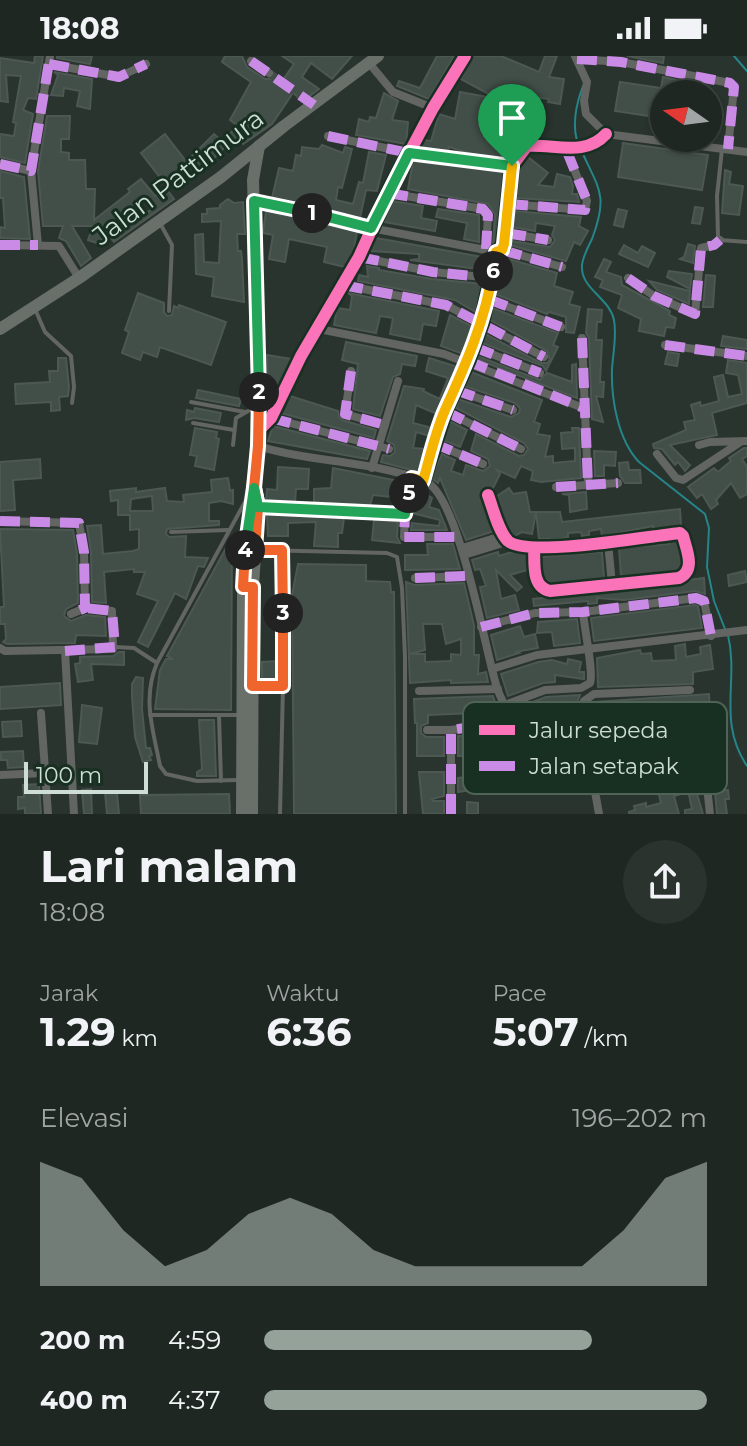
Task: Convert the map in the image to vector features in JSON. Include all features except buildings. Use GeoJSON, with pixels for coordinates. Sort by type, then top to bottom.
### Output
{"type":"FeatureCollection","features":[{"type":"Feature","properties":{"kind":"main road","name":"Jalan Pattimura"},"geometry":{"type":"LineString","coordinates":[[0,329],[79,278],[221,177],[373,60]]}},
{"type":"Feature","properties":{"kind":"main road"},"geometry":{"type":"LineString","coordinates":[[242,814],[247,779],[248,513],[258,446],[253,180],[259,146]]}},
{"type":"Feature","properties":{"kind":"main road"},"geometry":{"type":"LineString","coordinates":[[221,177],[232,173],[241,176],[254,201]]}},
{"type":"Feature","properties":{"kind":"main road"},"geometry":{"type":"LineString","coordinates":[[247,715],[252,686],[248,587],[258,507],[254,488]]}},
{"type":"Feature","properties":{"kind":"main road"},"geometry":{"type":"LineString","coordinates":[[247,779],[252,814]]}},
{"type":"Feature","properties":{"kind":"street"},"geometry":{"type":"LineString","coordinates":[[258,431],[271,418],[301,356],[359,257],[388,193],[433,108],[465,56]]}},
{"type":"Feature","properties":{"kind":"street"},"geometry":{"type":"LineString","coordinates":[[725,149],[734,87],[730,83],[576,57],[585,78],[586,114],[606,134],[747,152]]}},
{"type":"Feature","properties":{"kind":"street"},"geometry":{"type":"LineString","coordinates":[[38,245],[31,171],[49,60],[119,77],[146,64]]}},
{"type":"Feature","properties":{"kind":"street"},"geometry":{"type":"LineString","coordinates":[[373,60],[393,92],[433,108]]}},
{"type":"Feature","properties":{"kind":"street"},"geometry":{"type":"LineString","coordinates":[[251,61],[269,73]]}},
{"type":"Feature","properties":{"kind":"street"},"geometry":{"type":"LineString","coordinates":[[423,481],[433,443],[482,322],[506,233],[512,166],[527,146],[566,149],[590,146],[606,134]]}},
{"type":"Feature","properties":{"kind":"street"},"geometry":{"type":"LineString","coordinates":[[328,136],[409,153],[512,166]]}},
{"type":"Feature","properties":{"kind":"street"},"geometry":{"type":"LineString","coordinates":[[508,204],[585,210],[587,201],[566,149]]}},
{"type":"Feature","properties":{"kind":"street"},"geometry":{"type":"LineString","coordinates":[[0,164],[31,171]]}},
{"type":"Feature","properties":{"kind":"street"},"geometry":{"type":"LineString","coordinates":[[388,193],[483,209],[488,215],[486,249]]}},
{"type":"Feature","properties":{"kind":"street"},"geometry":{"type":"LineString","coordinates":[[254,201],[371,228],[545,260],[562,267]]}},
{"type":"Feature","properties":{"kind":"street"},"geometry":{"type":"LineString","coordinates":[[506,233],[548,240]]}},
{"type":"Feature","properties":{"kind":"street"},"geometry":{"type":"LineString","coordinates":[[628,278],[654,296],[695,314],[701,248],[720,240]]}},
{"type":"Feature","properties":{"kind":"street"},"geometry":{"type":"LineString","coordinates":[[0,245],[63,248],[79,278]]}},
{"type":"Feature","properties":{"kind":"street"},"geometry":{"type":"LineString","coordinates":[[359,257],[433,272],[492,278]]}},
{"type":"Feature","properties":{"kind":"street"},"geometry":{"type":"LineString","coordinates":[[343,285],[439,303],[482,322],[544,357]]}},
{"type":"Feature","properties":{"kind":"street"},"geometry":{"type":"LineString","coordinates":[[488,299],[561,327]]}},
{"type":"Feature","properties":{"kind":"street"},"geometry":{"type":"LineString","coordinates":[[319,329],[468,361],[586,409]]}},
{"type":"Feature","properties":{"kind":"street"},"geometry":{"type":"LineString","coordinates":[[582,338],[588,485]]}},
{"type":"Feature","properties":{"kind":"street"},"geometry":{"type":"LineString","coordinates":[[665,345],[747,356]]}},
{"type":"Feature","properties":{"kind":"street"},"geometry":{"type":"LineString","coordinates":[[474,347],[540,373]]}},
{"type":"Feature","properties":{"kind":"street"},"geometry":{"type":"LineString","coordinates":[[351,371],[345,414],[385,425]]}},
{"type":"Feature","properties":{"kind":"street"},"geometry":{"type":"LineString","coordinates":[[372,468],[398,381]]}},
{"type":"Feature","properties":{"kind":"street"},"geometry":{"type":"LineString","coordinates":[[455,390],[513,410]]}},
{"type":"Feature","properties":{"kind":"street"},"geometry":{"type":"LineString","coordinates":[[445,411],[521,449]]}},
{"type":"Feature","properties":{"kind":"street"},"geometry":{"type":"LineString","coordinates":[[271,418],[389,449]]}},
{"type":"Feature","properties":{"kind":"street"},"geometry":{"type":"LineString","coordinates":[[699,445],[743,442]]}},
{"type":"Feature","properties":{"kind":"street"},"geometry":{"type":"LineString","coordinates":[[657,454],[676,478],[683,480],[743,442]]}},
{"type":"Feature","properties":{"kind":"street"},"geometry":{"type":"LineString","coordinates":[[433,443],[483,464]]}},
{"type":"Feature","properties":{"kind":"street"},"geometry":{"type":"LineString","coordinates":[[258,446],[372,468],[423,481],[437,490],[463,551],[492,669],[504,702]]}},
{"type":"Feature","properties":{"kind":"street"},"geometry":{"type":"LineString","coordinates":[[412,478],[405,514],[405,539],[457,537]]}},
{"type":"Feature","properties":{"kind":"street"},"geometry":{"type":"LineString","coordinates":[[556,487],[618,483]]}},
{"type":"Feature","properties":{"kind":"street"},"geometry":{"type":"LineString","coordinates":[[488,495],[507,538]]}},
{"type":"Feature","properties":{"kind":"street"},"geometry":{"type":"LineString","coordinates":[[258,507],[405,514]]}},
{"type":"Feature","properties":{"kind":"street"},"geometry":{"type":"LineString","coordinates":[[0,521],[79,523],[84,552],[85,608]]}},
{"type":"Feature","properties":{"kind":"street"},"geometry":{"type":"LineString","coordinates":[[463,551],[507,538],[534,548],[608,543],[680,533],[690,568],[687,575],[679,578],[550,591],[537,584],[534,548]]}},
{"type":"Feature","properties":{"kind":"street"},"geometry":{"type":"LineString","coordinates":[[608,543],[612,584]]}},
{"type":"Feature","properties":{"kind":"street"},"geometry":{"type":"LineString","coordinates":[[415,578],[468,576]]}},
{"type":"Feature","properties":{"kind":"street"},"geometry":{"type":"LineString","coordinates":[[481,627],[520,616],[701,599],[711,636]]}},
{"type":"Feature","properties":{"kind":"street"},"geometry":{"type":"LineString","coordinates":[[0,648],[5,651],[65,651],[117,647],[112,611],[85,608],[71,614]]}},
{"type":"Feature","properties":{"kind":"street"},"geometry":{"type":"LineString","coordinates":[[513,702],[545,690],[586,687],[593,677],[586,649],[583,612]]}},
{"type":"Feature","properties":{"kind":"street"},"geometry":{"type":"LineString","coordinates":[[492,669],[537,655],[747,630]]}},
{"type":"Feature","properties":{"kind":"street"},"geometry":{"type":"LineString","coordinates":[[65,651],[74,814]]}},
{"type":"Feature","properties":{"kind":"street"},"geometry":{"type":"LineString","coordinates":[[419,691],[498,689]]}},
{"type":"Feature","properties":{"kind":"street"},"geometry":{"type":"LineString","coordinates":[[584,702],[594,694],[690,690]]}},
{"type":"Feature","properties":{"kind":"street"},"geometry":{"type":"LineString","coordinates":[[41,713],[48,814]]}},
{"type":"Feature","properties":{"kind":"street"},"geometry":{"type":"LineString","coordinates":[[427,730],[463,728]]}},
{"type":"Feature","properties":{"kind":"street"},"geometry":{"type":"LineString","coordinates":[[451,730],[451,814]]}},
{"type":"Feature","properties":{"kind":"street"},"geometry":{"type":"LineString","coordinates":[[0,775],[45,773]]}},
{"type":"Feature","properties":{"kind":"street"},"geometry":{"type":"LineString","coordinates":[[596,794],[599,814]]}},
{"type":"Feature","properties":{"kind":"street"},"geometry":{"type":"LineString","coordinates":[[707,794],[710,814]]}},
{"type":"Feature","properties":{"kind":"lane"},"geometry":{"type":"LineString","coordinates":[[725,149],[717,196],[717,233],[720,240],[747,242]]}},
{"type":"Feature","properties":{"kind":"lane"},"geometry":{"type":"LineString","coordinates":[[158,220],[172,245],[169,311]]}},
{"type":"Feature","properties":{"kind":"lane"},"geometry":{"type":"LineString","coordinates":[[34,307],[45,332],[71,356],[72,403]]}},
{"type":"Feature","properties":{"kind":"lane"},"geometry":{"type":"LineString","coordinates":[[191,402],[245,412]]}},
{"type":"Feature","properties":{"kind":"lane"},"geometry":{"type":"LineString","coordinates":[[233,445],[236,418],[259,405]]}},
{"type":"Feature","properties":{"kind":"lane"},"geometry":{"type":"LineString","coordinates":[[193,423],[234,430]]}},
{"type":"Feature","properties":{"kind":"lane"},"geometry":{"type":"LineString","coordinates":[[247,779],[197,781],[166,774],[160,766],[150,715],[149,683],[228,530],[254,488]]}},
{"type":"Feature","properties":{"kind":"lane"},"geometry":{"type":"LineString","coordinates":[[171,532],[228,530]]}},
{"type":"Feature","properties":{"kind":"lane"},"geometry":{"type":"LineString","coordinates":[[255,550],[387,553],[397,557],[402,588],[405,657],[405,814]]}},
{"type":"Feature","properties":{"kind":"lane"},"geometry":{"type":"LineString","coordinates":[[280,814],[282,550]]}},
{"type":"Feature","properties":{"kind":"lane"},"geometry":{"type":"LineString","coordinates":[[117,647],[134,648],[157,663]]}},
{"type":"Feature","properties":{"kind":"lane"},"geometry":{"type":"LineString","coordinates":[[252,686],[283,686]]}},
{"type":"Feature","properties":{"kind":"lane"},"geometry":{"type":"LineString","coordinates":[[150,715],[247,715]]}},
{"type":"Feature","properties":{"kind":"lane"},"geometry":{"type":"LineString","coordinates":[[219,716],[221,781]]}},
{"type":"Feature","properties":{"kind":"waterway"},"geometry":{"type":"LineString","coordinates":[[734,56],[747,71]]}},
{"type":"Feature","properties":{"kind":"waterway"},"geometry":{"type":"LineString","coordinates":[[579,146],[575,116],[583,86]]}},
{"type":"Feature","properties":{"kind":"waterway"},"geometry":{"type":"LineString","coordinates":[[582,152],[597,185],[601,203],[582,268],[586,282],[607,306],[614,320],[612,381],[617,418],[626,442],[639,462],[705,514],[709,528],[707,567],[714,601],[725,629]]}},
{"type":"Feature","properties":{"kind":"waterway"},"geometry":{"type":"LineString","coordinates":[[728,635],[733,733],[747,766]]}},
{"type":"Feature","properties":{"kind":"tunnel"},"geometry":{"type":"LineString","coordinates":[[269,73],[312,104]]}},
{"type":"Feature","properties":{"kind":"marked path"},"geometry":{"type":"LineString","coordinates":[[0,164],[31,171],[50,56]]}},
{"type":"Feature","properties":{"kind":"marked path"},"geometry":{"type":"LineString","coordinates":[[577,59],[621,62],[730,83],[734,87],[728,149]]}},
{"type":"Feature","properties":{"kind":"marked path"},"geometry":{"type":"LineString","coordinates":[[251,61],[314,105]]}},
{"type":"Feature","properties":{"kind":"marked path"},"geometry":{"type":"LineString","coordinates":[[49,64],[119,77],[146,64]]}},
{"type":"Feature","properties":{"kind":"marked path"},"geometry":{"type":"LineString","coordinates":[[328,136],[409,153],[512,166],[512,171]]}},
{"type":"Feature","properties":{"kind":"marked path"},"geometry":{"type":"LineString","coordinates":[[508,204],[585,210],[587,201],[566,149]]}},
{"type":"Feature","properties":{"kind":"marked path"},"geometry":{"type":"LineString","coordinates":[[388,193],[483,209],[488,215],[486,249]]}},
{"type":"Feature","properties":{"kind":"marked path"},"geometry":{"type":"LineString","coordinates":[[506,233],[548,240]]}},
{"type":"Feature","properties":{"kind":"marked path"},"geometry":{"type":"LineString","coordinates":[[628,278],[654,296],[695,314],[701,248],[720,240]]}},
{"type":"Feature","properties":{"kind":"marked path"},"geometry":{"type":"LineString","coordinates":[[0,245],[38,245]]}},
{"type":"Feature","properties":{"kind":"marked path"},"geometry":{"type":"LineString","coordinates":[[502,250],[562,267]]}},
{"type":"Feature","properties":{"kind":"marked path"},"geometry":{"type":"LineString","coordinates":[[359,257],[433,272],[492,278]]}},
{"type":"Feature","properties":{"kind":"marked path"},"geometry":{"type":"LineString","coordinates":[[343,285],[446,305],[544,357]]}},
{"type":"Feature","properties":{"kind":"marked path"},"geometry":{"type":"LineString","coordinates":[[488,299],[561,327]]}},
{"type":"Feature","properties":{"kind":"marked path"},"geometry":{"type":"LineString","coordinates":[[582,338],[588,485]]}},
{"type":"Feature","properties":{"kind":"marked path"},"geometry":{"type":"LineString","coordinates":[[665,345],[747,356]]}},
{"type":"Feature","properties":{"kind":"marked path"},"geometry":{"type":"LineString","coordinates":[[474,347],[540,373]]}},
{"type":"Feature","properties":{"kind":"marked path"},"geometry":{"type":"LineString","coordinates":[[468,361],[586,409]]}},
{"type":"Feature","properties":{"kind":"marked path"},"geometry":{"type":"LineString","coordinates":[[351,371],[345,414],[385,425]]}},
{"type":"Feature","properties":{"kind":"marked path"},"geometry":{"type":"LineString","coordinates":[[455,390],[513,410]]}},
{"type":"Feature","properties":{"kind":"marked path"},"geometry":{"type":"LineString","coordinates":[[445,411],[521,449]]}},
{"type":"Feature","properties":{"kind":"marked path"},"geometry":{"type":"LineString","coordinates":[[271,418],[389,449]]}},
{"type":"Feature","properties":{"kind":"marked path"},"geometry":{"type":"LineString","coordinates":[[433,443],[483,464]]}},
{"type":"Feature","properties":{"kind":"marked path"},"geometry":{"type":"LineString","coordinates":[[412,478],[404,537],[457,537]]}},
{"type":"Feature","properties":{"kind":"marked path"},"geometry":{"type":"LineString","coordinates":[[556,487],[618,483]]}},
{"type":"Feature","properties":{"kind":"marked path"},"geometry":{"type":"LineString","coordinates":[[258,507],[405,514]]}},
{"type":"Feature","properties":{"kind":"marked path"},"geometry":{"type":"LineString","coordinates":[[0,521],[79,523],[84,552],[85,608],[71,614]]}},
{"type":"Feature","properties":{"kind":"marked path"},"geometry":{"type":"LineString","coordinates":[[415,578],[468,576]]}},
{"type":"Feature","properties":{"kind":"marked path"},"geometry":{"type":"LineString","coordinates":[[481,627],[535,613],[583,612],[696,598],[704,601],[711,636]]}},
{"type":"Feature","properties":{"kind":"marked path"},"geometry":{"type":"LineString","coordinates":[[65,651],[115,647],[112,611],[85,608]]}},
{"type":"Feature","properties":{"kind":"marked path"},"geometry":{"type":"LineString","coordinates":[[451,814],[451,730],[463,728]]}},
{"type":"Feature","properties":{"kind":"cycle path"},"geometry":{"type":"LineString","coordinates":[[258,431],[271,418],[301,356],[359,257],[388,193],[433,108],[465,56]]}},
{"type":"Feature","properties":{"kind":"cycle path"},"geometry":{"type":"LineString","coordinates":[[423,481],[445,411],[482,322],[496,252],[503,247],[512,166],[527,146],[579,147],[598,141],[606,134]]}},
{"type":"Feature","properties":{"kind":"cycle path"},"geometry":{"type":"LineString","coordinates":[[488,495],[504,537],[520,546],[563,547],[680,533],[689,565],[679,578],[550,591],[537,580],[534,548]]}},
{"type":"Feature","properties":{"kind":"route"},"geometry":{"type":"LineString","coordinates":[[512,166],[409,153],[371,228],[254,201],[259,405],[254,488],[258,507],[255,550],[282,550],[283,686],[252,686],[253,587],[243,587],[248,513],[254,488],[258,507],[405,514],[412,478],[423,481],[433,443],[482,322],[496,252],[502,250],[504,244],[512,166]]}}]}
